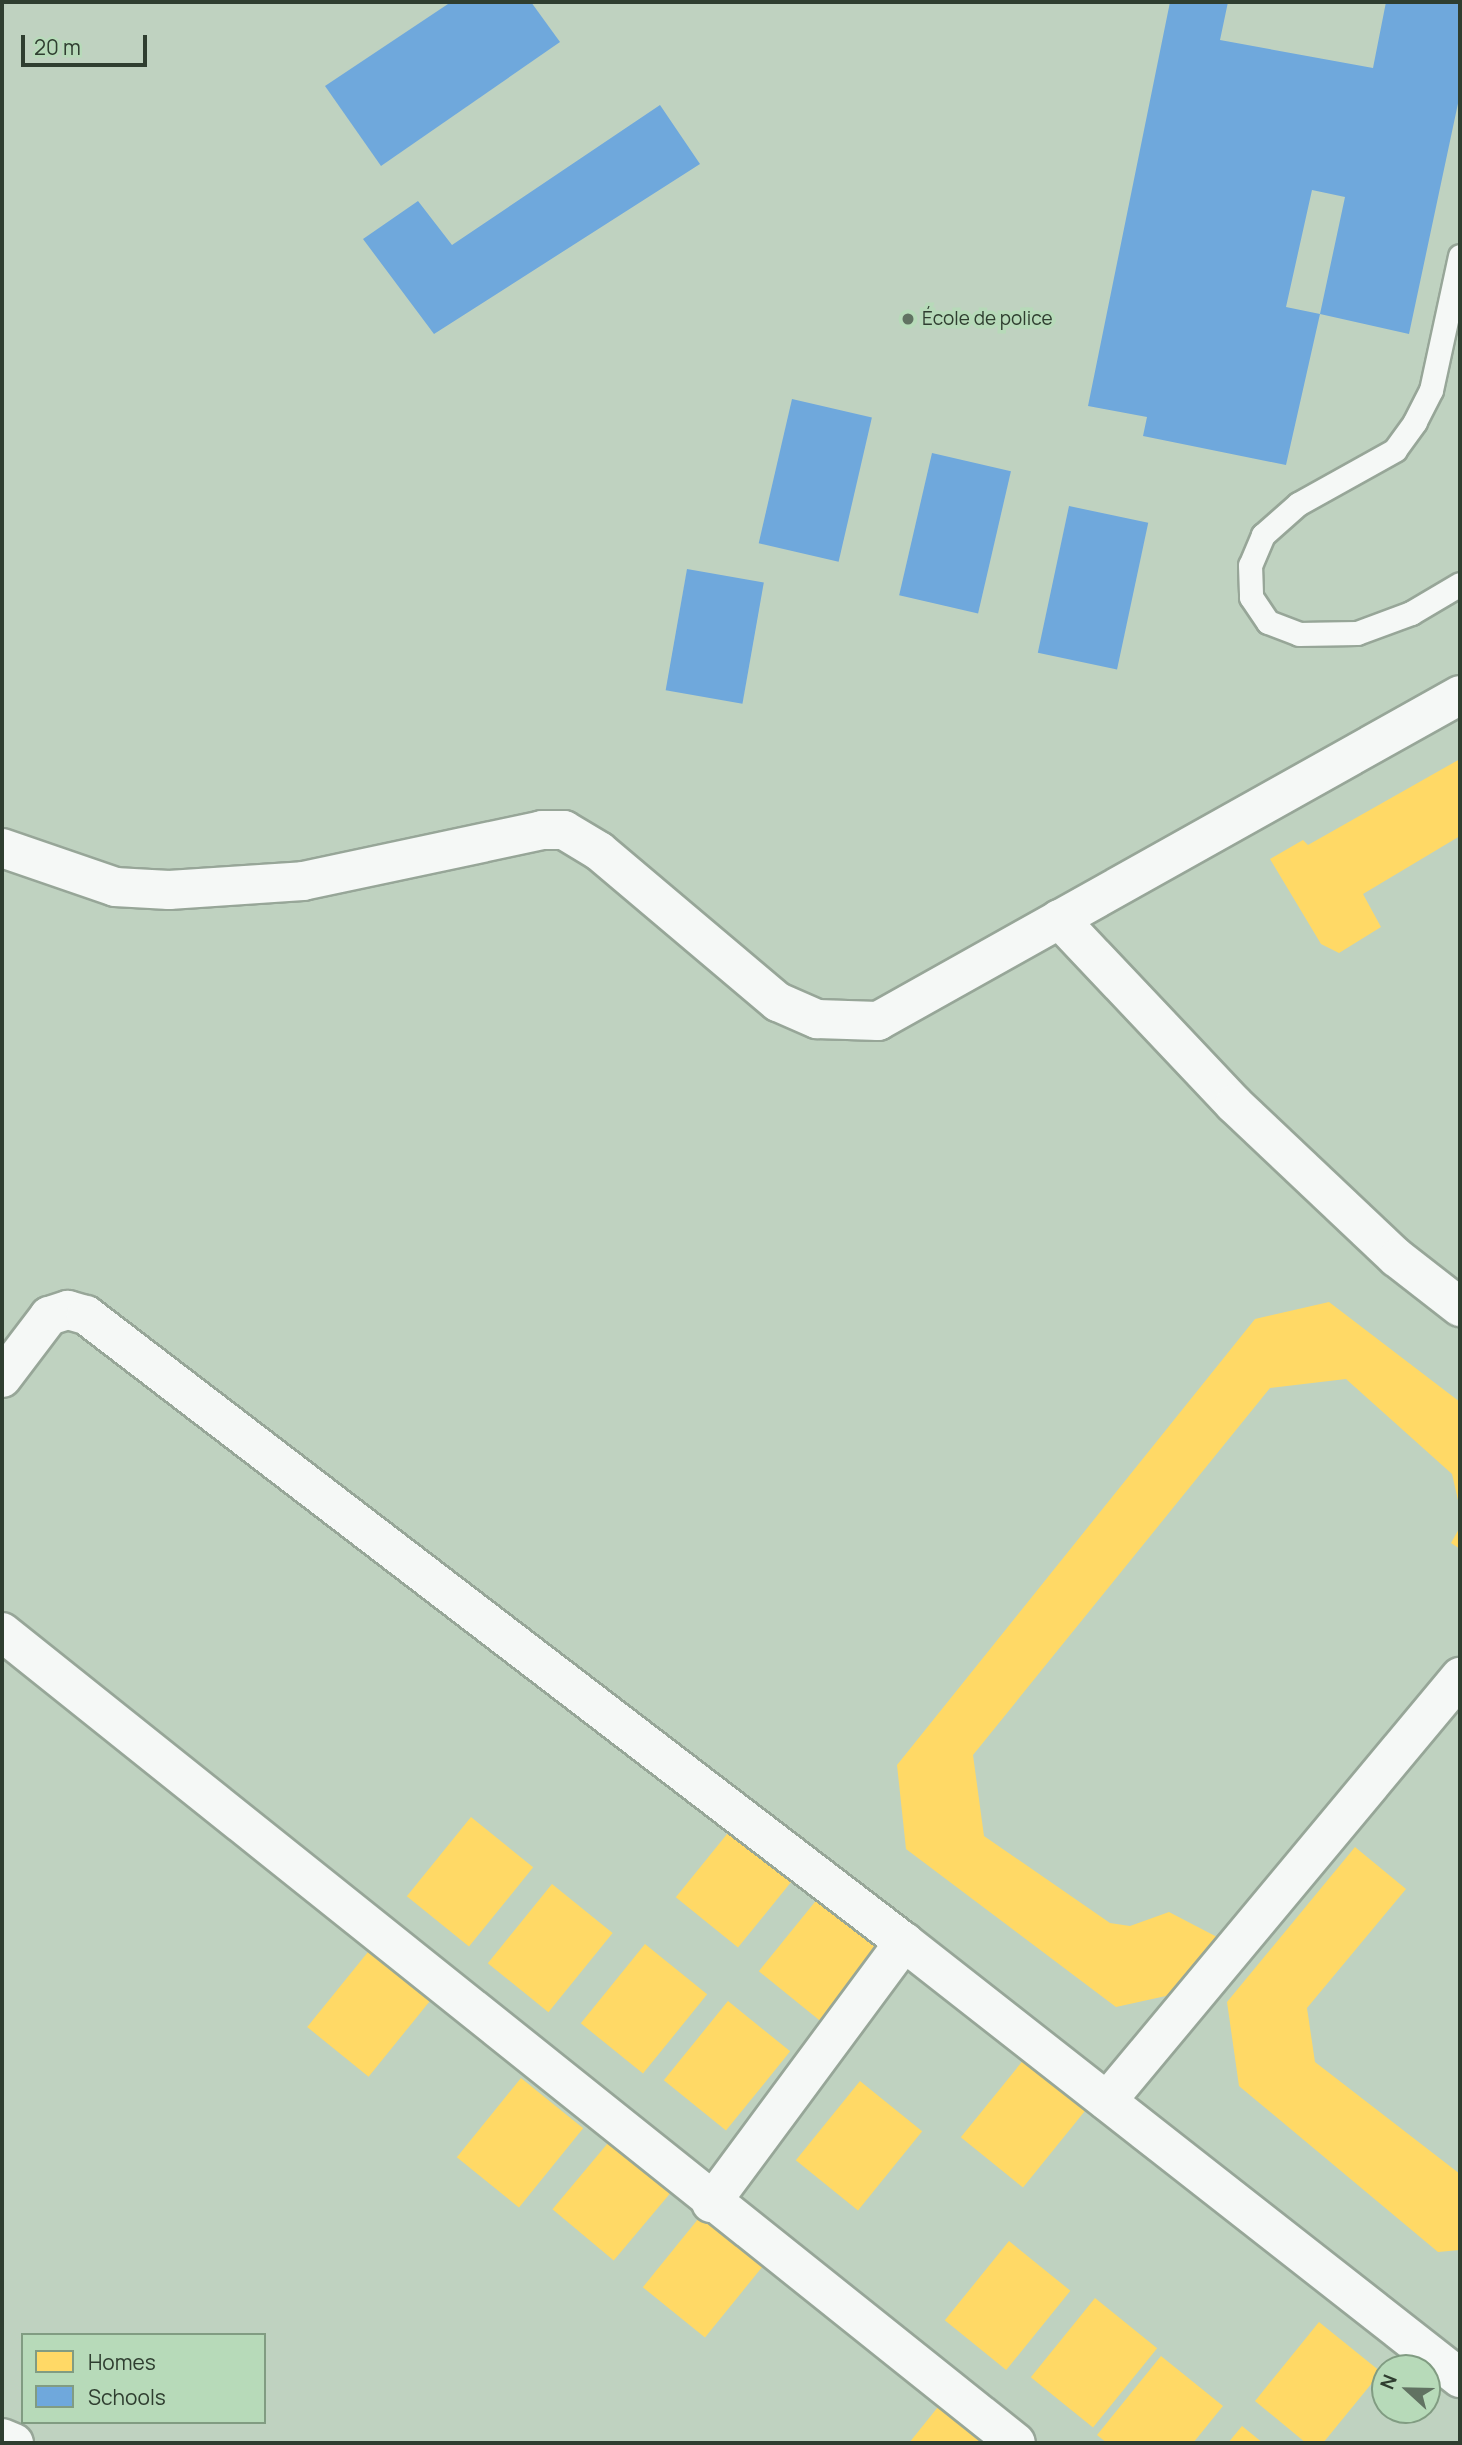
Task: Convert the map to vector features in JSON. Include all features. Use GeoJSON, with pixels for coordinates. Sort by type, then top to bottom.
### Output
{"type":"FeatureCollection","features":[{"type":"Feature","properties":{"kind":"street"},"geometry":{"type":"LineString","coordinates":[[2,848],[115,887],[169,890],[303,881],[542,830],[564,830],[599,851],[778,1002],[817,1019],[878,1021],[1460,695]]}},
{"type":"Feature","properties":{"kind":"street"},"geometry":{"type":"LineString","coordinates":[[1059,919],[1234,1104],[1397,1258],[1460,1307]]}},
{"type":"Feature","properties":{"kind":"street"},"geometry":{"type":"LineString","coordinates":[[2,1378],[49,1316],[68,1310],[86,1315],[904,1942],[1460,2378]]}},
{"type":"Feature","properties":{"kind":"street"},"geometry":{"type":"LineString","coordinates":[[2,1632],[711,2203],[1016,2443]]}},
{"type":"Feature","properties":{"kind":"street"},"geometry":{"type":"LineString","coordinates":[[1107,2101],[1460,1677]]}},
{"type":"Feature","properties":{"kind":"street"},"geometry":{"type":"LineString","coordinates":[[711,2203],[904,1942]]}},
{"type":"Feature","properties":{"kind":"street"},"geometry":{"type":"LineString","coordinates":[[2,2438],[14,2443]]}},
{"type":"Feature","properties":{"kind":"lane"},"geometry":{"type":"LineString","coordinates":[[1460,256],[1431,390],[1415,422],[1395,450],[1298,504],[1264,535],[1250,565],[1251,597],[1268,622],[1299,634],[1357,633],[1411,613],[1460,584]]}},
{"type":"Feature","properties":{"kind":"building: Homes"},"geometry":{"type":"Polygon","coordinates":[[[1460,759],[1460,836],[1363,894],[1381,927],[1339,953],[1321,944],[1270,859],[1303,840],[1308,845],[1460,759]]]}},
{"type":"Feature","properties":{"kind":"building: Homes"},"geometry":{"type":"Polygon","coordinates":[[[1329,1302],[1460,1402],[1460,1509],[1452,1474],[1346,1379],[1270,1388],[973,1755],[984,1836],[1110,1923],[1130,1926],[1169,1912],[1219,1938],[1193,1990],[1116,2007],[906,1849],[897,1765],[1255,1319],[1329,1302]]]}},
{"type":"Feature","properties":{"kind":"building: Homes"},"geometry":{"type":"Polygon","coordinates":[[[1460,1527],[1460,1549],[1451,1543],[1460,1527]]]}},
{"type":"Feature","properties":{"kind":"building: Homes"},"geometry":{"type":"Polygon","coordinates":[[[471,1817],[533,1867],[469,1947],[407,1896],[471,1817]]]}},
{"type":"Feature","properties":{"kind":"building: Homes"},"geometry":{"type":"Polygon","coordinates":[[[740,1818],[802,1868],[738,1948],[676,1897],[740,1818]]]}},
{"type":"Feature","properties":{"kind":"building: Homes"},"geometry":{"type":"Polygon","coordinates":[[[1355,1847],[1406,1889],[1307,2008],[1315,2062],[1460,2174],[1460,2250],[1438,2252],[1239,2086],[1227,2002],[1355,1847]]]}},
{"type":"Feature","properties":{"kind":"building: Homes"},"geometry":{"type":"Polygon","coordinates":[[[552,1884],[613,1933],[548,2012],[488,1963],[552,1884]]]}},
{"type":"Feature","properties":{"kind":"building: Homes"},"geometry":{"type":"Polygon","coordinates":[[[823,1892],[885,1942],[821,2022],[759,1971],[823,1892]]]}},
{"type":"Feature","properties":{"kind":"building: Homes"},"geometry":{"type":"Polygon","coordinates":[[[645,1944],[707,1994],[643,2074],[581,2023],[645,1944]]]}},
{"type":"Feature","properties":{"kind":"building: Homes"},"geometry":{"type":"Polygon","coordinates":[[[372,1947],[433,1997],[369,2077],[307,2027],[372,1947]]]}},
{"type":"Feature","properties":{"kind":"building: Homes"},"geometry":{"type":"Polygon","coordinates":[[[728,2001],[790,2051],[726,2131],[664,2080],[728,2001]]]}},
{"type":"Feature","properties":{"kind":"building: Homes"},"geometry":{"type":"Polygon","coordinates":[[[1025,2058],[1087,2108],[1023,2188],[961,2137],[1025,2058]]]}},
{"type":"Feature","properties":{"kind":"building: Homes"},"geometry":{"type":"Polygon","coordinates":[[[521,2078],[583,2128],[519,2208],[457,2157],[521,2078]]]}},
{"type":"Feature","properties":{"kind":"building: Homes"},"geometry":{"type":"Polygon","coordinates":[[[860,2081],[922,2131],[858,2211],[796,2160],[860,2081]]]}},
{"type":"Feature","properties":{"kind":"building: Homes"},"geometry":{"type":"Polygon","coordinates":[[[618,2131],[679,2182],[614,2261],[552,2209],[618,2131]]]}},
{"type":"Feature","properties":{"kind":"building: Homes"},"geometry":{"type":"Polygon","coordinates":[[[707,2208],[769,2258],[705,2338],[643,2287],[707,2208]]]}},
{"type":"Feature","properties":{"kind":"building: Homes"},"geometry":{"type":"Polygon","coordinates":[[[1009,2241],[1070,2291],[1006,2370],[945,2320],[1009,2241]]]}},
{"type":"Feature","properties":{"kind":"building: Homes"},"geometry":{"type":"Polygon","coordinates":[[[1095,2298],[1157,2348],[1093,2428],[1031,2377],[1095,2298]]]}},
{"type":"Feature","properties":{"kind":"building: Homes"},"geometry":{"type":"Polygon","coordinates":[[[1319,2322],[1371,2364],[1371,2384],[1323,2443],[1306,2443],[1255,2401],[1319,2322]]]}},
{"type":"Feature","properties":{"kind":"building: Homes"},"geometry":{"type":"Polygon","coordinates":[[[1161,2356],[1223,2406],[1193,2443],[1107,2443],[1097,2435],[1161,2356]]]}},
{"type":"Feature","properties":{"kind":"building: Homes"},"geometry":{"type":"Polygon","coordinates":[[[942,2402],[992,2443],[909,2443],[942,2402]]]}},
{"type":"Feature","properties":{"kind":"building: Homes"},"geometry":{"type":"Polygon","coordinates":[[[1242,2426],[1263,2443],[1228,2443],[1242,2426]]]}},
{"type":"Feature","properties":{"kind":"building: Schools"},"geometry":{"type":"Polygon","coordinates":[[[451,2],[531,2],[560,42],[381,166],[325,86],[451,2]]]}},
{"type":"Feature","properties":{"kind":"building: Schools"},"geometry":{"type":"Polygon","coordinates":[[[1170,2],[1228,2],[1220,40],[1373,68],[1386,2],[1460,2],[1460,94],[1409,334],[1320,314],[1286,465],[1143,436],[1147,417],[1088,406],[1170,2]],[[1312,190],[1286,307],[1320,314],[1345,197],[1312,190]]]}},
{"type":"Feature","properties":{"kind":"building: Schools"},"geometry":{"type":"Polygon","coordinates":[[[660,105],[700,164],[434,334],[363,239],[418,201],[452,245],[660,105]]]}},
{"type":"Feature","properties":{"kind":"building: Schools"},"geometry":{"type":"Polygon","coordinates":[[[792,399],[872,417],[839,562],[759,543],[792,399]]]}},
{"type":"Feature","properties":{"kind":"building: Schools"},"geometry":{"type":"Polygon","coordinates":[[[932,453],[1011,471],[978,613],[899,595],[932,453]]]}},
{"type":"Feature","properties":{"kind":"building: Schools"},"geometry":{"type":"Polygon","coordinates":[[[1069,506],[1148,523],[1117,670],[1038,653],[1069,506]]]}},
{"type":"Feature","properties":{"kind":"building: Schools"},"geometry":{"type":"Polygon","coordinates":[[[687,569],[764,583],[742,704],[666,690],[687,569]]]}},
{"type":"Feature","properties":{"kind":"place","name":"École de police"},"geometry":{"type":"Point","coordinates":[908,319]}}]}
